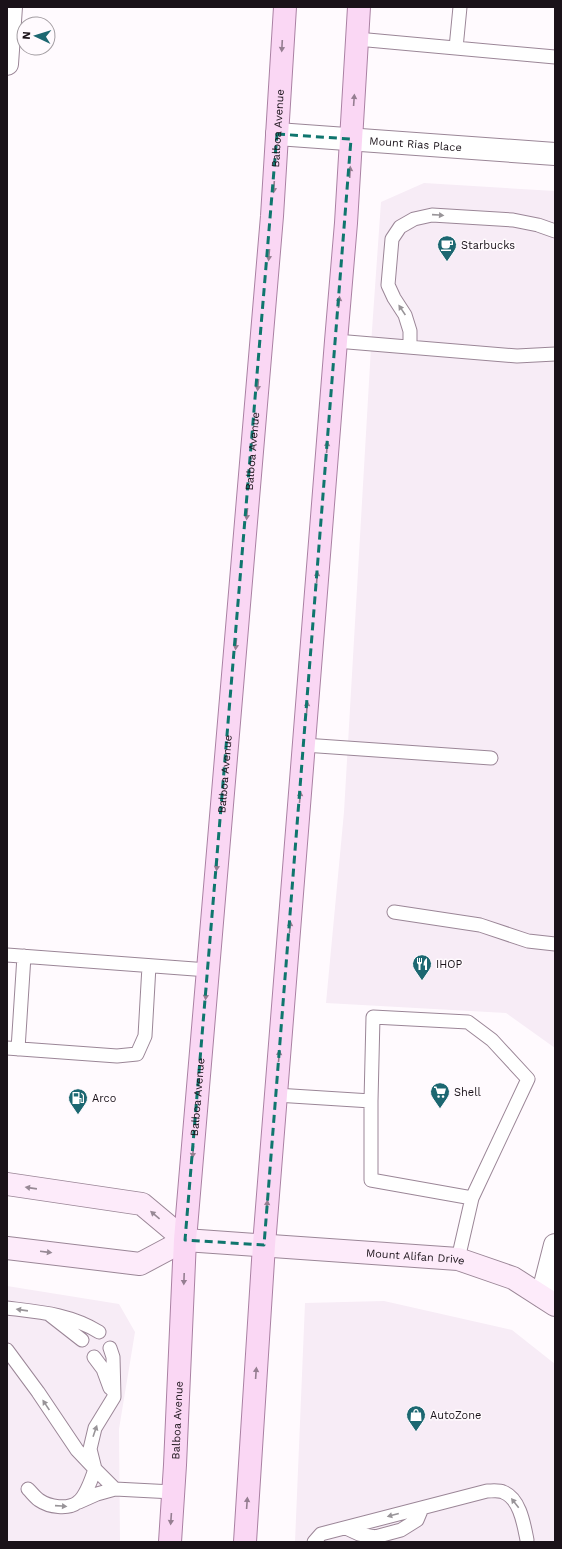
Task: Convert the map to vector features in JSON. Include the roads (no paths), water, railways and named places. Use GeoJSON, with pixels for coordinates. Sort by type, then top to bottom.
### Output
{"type":"FeatureCollection","features":[{"type":"Feature","properties":{"kind":"main road","name":"Balboa Avenue"},"geometry":{"type":"LineString","coordinates":[[170,1542],[185,1240],[271,232],[284,7]]}},
{"type":"Feature","properties":{"kind":"main road"},"geometry":{"type":"LineString","coordinates":[[245,1542],[264,1245],[346,223],[359,7]]}},
{"type":"Feature","properties":{"kind":"main road"},"geometry":{"type":"LineString","coordinates":[[7,1184],[142,1204],[185,1240],[140,1264],[7,1248]]}},
{"type":"Feature","properties":{"kind":"main road","name":"Mount Alifan Drive"},"geometry":{"type":"LineString","coordinates":[[185,1240],[458,1259],[513,1278],[548,1300]]}},
{"type":"Feature","properties":{"kind":"street"},"geometry":{"type":"LineString","coordinates":[[7,64],[11,7]]}},
{"type":"Feature","properties":{"kind":"street","name":"Mount Rias Place"},"geometry":{"type":"LineString","coordinates":[[277,134],[555,154]]}},
{"type":"Feature","properties":{"kind":"street"},"geometry":{"type":"LineString","coordinates":[[548,1300],[555,1245]]}},
{"type":"Feature","properties":{"kind":"lane"},"geometry":{"type":"LineString","coordinates":[[456,48],[460,7]]}},
{"type":"Feature","properties":{"kind":"lane"},"geometry":{"type":"LineString","coordinates":[[357,39],[555,57]]}},
{"type":"Feature","properties":{"kind":"lane"},"geometry":{"type":"LineString","coordinates":[[410,347],[410,331],[405,316],[388,285],[392,238],[400,227],[414,219],[432,215],[513,220],[555,231]]}},
{"type":"Feature","properties":{"kind":"lane"},"geometry":{"type":"LineString","coordinates":[[336,340],[517,356],[555,354]]}},
{"type":"Feature","properties":{"kind":"lane"},"geometry":{"type":"LineString","coordinates":[[304,745],[491,758]]}},
{"type":"Feature","properties":{"kind":"lane"},"geometry":{"type":"LineString","coordinates":[[394,912],[480,925],[528,941],[555,944]]}},
{"type":"Feature","properties":{"kind":"lane"},"geometry":{"type":"LineString","coordinates":[[7,955],[208,970]]}},
{"type":"Feature","properties":{"kind":"lane"},"geometry":{"type":"LineString","coordinates":[[24,956],[12,1048],[117,1056],[137,1054],[145,1036],[149,966]]}},
{"type":"Feature","properties":{"kind":"lane"},"geometry":{"type":"LineString","coordinates":[[458,1259],[472,1198],[528,1078],[492,1040],[468,1022],[373,1017],[370,1180],[472,1198]]}},
{"type":"Feature","properties":{"kind":"lane"},"geometry":{"type":"LineString","coordinates":[[276,1095],[371,1101]]}},
{"type":"Feature","properties":{"kind":"lane"},"geometry":{"type":"LineString","coordinates":[[7,1308],[66,1317],[84,1323],[99,1332]]}},
{"type":"Feature","properties":{"kind":"lane"},"geometry":{"type":"LineString","coordinates":[[49,1314],[82,1340]]}},
{"type":"Feature","properties":{"kind":"lane"},"geometry":{"type":"LineString","coordinates":[[78,1502],[87,1490],[96,1469],[90,1449],[95,1428],[114,1397],[113,1357],[110,1348]]}},
{"type":"Feature","properties":{"kind":"lane"},"geometry":{"type":"LineString","coordinates":[[7,1350],[38,1392],[77,1450],[115,1489]]}},
{"type":"Feature","properties":{"kind":"lane"},"geometry":{"type":"LineString","coordinates":[[94,1357],[103,1369],[114,1397]]}},
{"type":"Feature","properties":{"kind":"lane"},"geometry":{"type":"LineString","coordinates":[[28,1489],[38,1500],[46,1504],[66,1507],[97,1494],[115,1489],[173,1492]]}},
{"type":"Feature","properties":{"kind":"lane"},"geometry":{"type":"LineString","coordinates":[[314,1542],[321,1534],[487,1491],[504,1492],[515,1502],[521,1512],[527,1540]]}},
{"type":"Feature","properties":{"kind":"place","name":"Starbucks"},"geometry":{"type":"Point","coordinates":[447,262]}},
{"type":"Feature","properties":{"kind":"place","name":"IHOP"},"geometry":{"type":"Point","coordinates":[422,981]}},
{"type":"Feature","properties":{"kind":"place","name":"Shell"},"geometry":{"type":"Point","coordinates":[440,1109]}},
{"type":"Feature","properties":{"kind":"place","name":"Arco"},"geometry":{"type":"Point","coordinates":[78,1115]}},
{"type":"Feature","properties":{"kind":"place","name":"AutoZone"},"geometry":{"type":"Point","coordinates":[416,1432]}}]}
